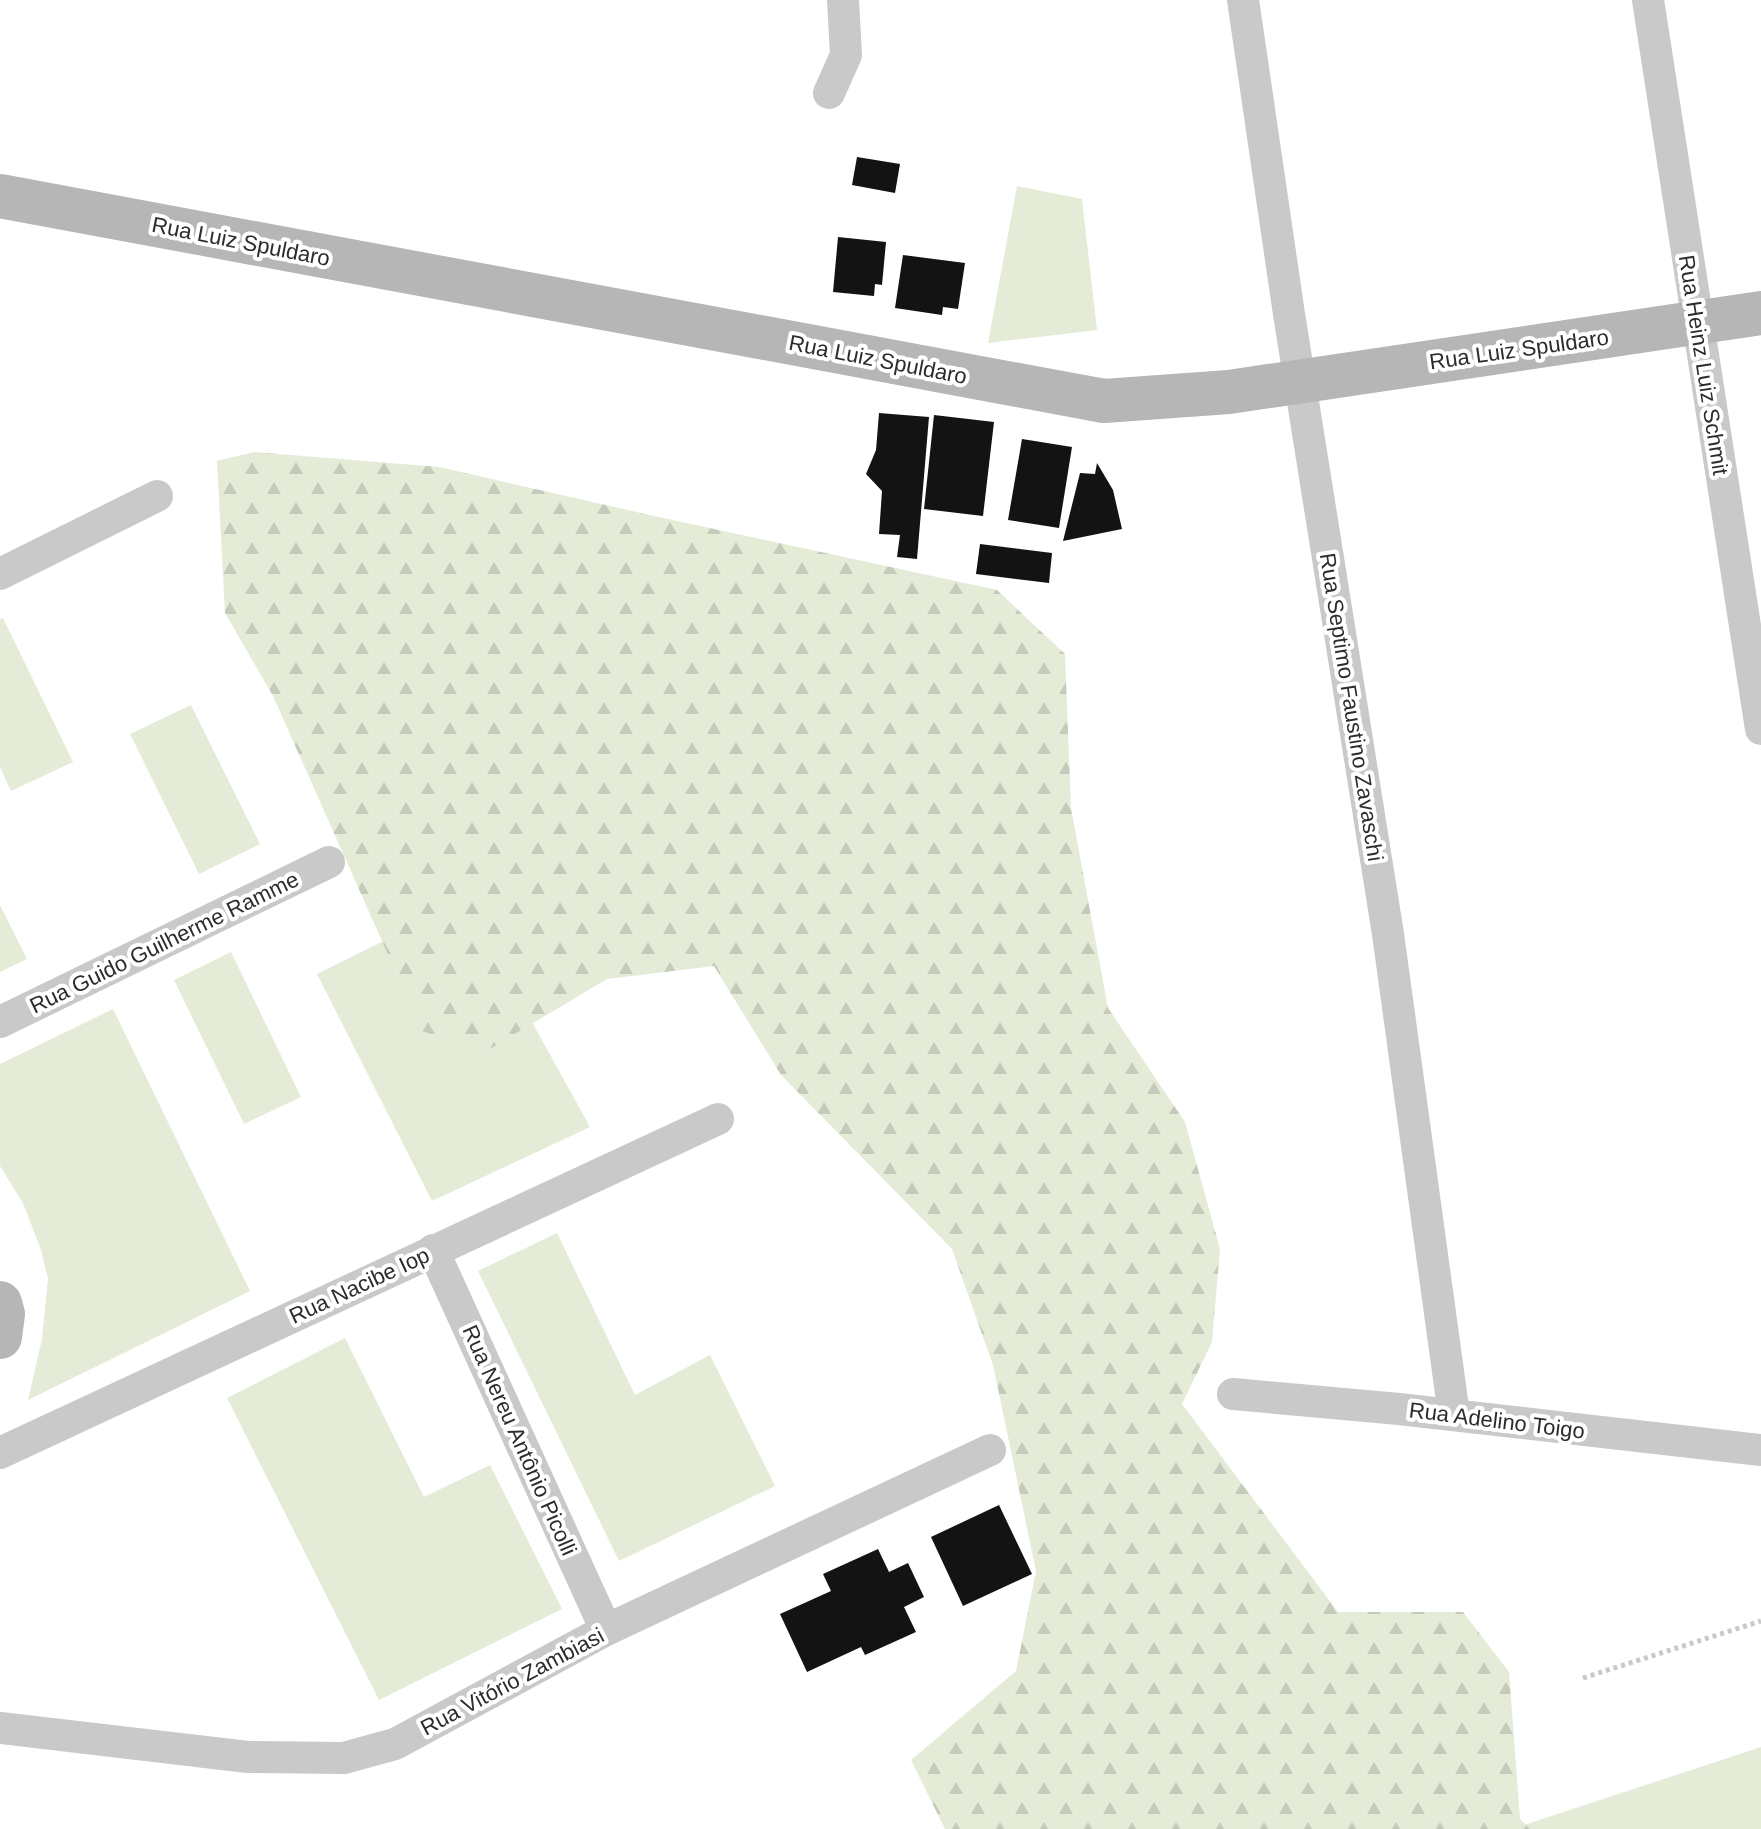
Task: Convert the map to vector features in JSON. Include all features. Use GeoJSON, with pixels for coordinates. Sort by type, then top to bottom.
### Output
{"type":"FeatureCollection","features":[{"type":"Feature","properties":{"kind":"street"},"geometry":{"type":"LineString","coordinates":[[829,93],[846,55],[843,0]]}},
{"type":"Feature","properties":{"kind":"street","name":"Rua Septimo Faustino Zavaschi"},"geometry":{"type":"LineString","coordinates":[[1243,0],[1388,934],[1454,1415]]}},
{"type":"Feature","properties":{"kind":"street","name":"Rua Heinz Luiz Schmit"},"geometry":{"type":"LineString","coordinates":[[1648,0],[1761,729]]}},
{"type":"Feature","properties":{"kind":"street","name":"Rua Luiz Spuldaro"},"geometry":{"type":"LineString","coordinates":[[0,196],[1104,401],[1229,392],[1761,313]]}},
{"type":"Feature","properties":{"kind":"street"},"geometry":{"type":"LineString","coordinates":[[0,574],[157,496]]}},
{"type":"Feature","properties":{"kind":"street","name":"Rua Guido Guilherme Ramme"},"geometry":{"type":"LineString","coordinates":[[0,1022],[329,862]]}},
{"type":"Feature","properties":{"kind":"street","name":"Rua Nacibe Iop"},"geometry":{"type":"LineString","coordinates":[[0,1453],[718,1119]]}},
{"type":"Feature","properties":{"kind":"street","name":"Rua Nereu Antônio Picolli"},"geometry":{"type":"LineString","coordinates":[[433,1250],[606,1630]]}},
{"type":"Feature","properties":{"kind":"street"},"geometry":{"type":"LineString","coordinates":[[0,1303],[3,1314],[0,1337]]}},
{"type":"Feature","properties":{"kind":"street","name":"Rua Adelino Toigo"},"geometry":{"type":"LineString","coordinates":[[1233,1394],[1454,1415],[1761,1450]]}},
{"type":"Feature","properties":{"kind":"street","name":"Rua Vitório Zambiasi"},"geometry":{"type":"LineString","coordinates":[[0,1728],[248,1757],[344,1758],[395,1744],[606,1630],[990,1450]]}},
{"type":"Feature","properties":{"kind":"path"},"geometry":{"type":"LineString","coordinates":[[1583,1678],[1761,1621]]}},
{"type":"Feature","properties":{"kind":"green space"},"geometry":{"type":"Polygon","coordinates":[[[1017,186],[1082,199],[1097,330],[988,343],[1017,186]]]}},
{"type":"Feature","properties":{"kind":"green space"},"geometry":{"type":"Polygon","coordinates":[[[254,452],[439,467],[997,590],[1065,654],[1071,808],[1108,1008],[1185,1122],[1220,1249],[1212,1342],[1182,1404],[1338,1612],[1463,1612],[1509,1672],[1520,1819],[1530,1829],[945,1829],[911,1760],[1016,1671],[1036,1571],[993,1365],[952,1249],[781,1075],[714,966],[607,979],[483,1053],[422,1031],[273,696],[225,613],[217,461],[254,452]]]}},
{"type":"Feature","properties":{"kind":"green space"},"geometry":{"type":"Polygon","coordinates":[[[3,618],[73,762],[11,791],[0,767],[0,619],[3,618]]]}},
{"type":"Feature","properties":{"kind":"green space"},"geometry":{"type":"Polygon","coordinates":[[[191,705],[260,844],[199,874],[130,734],[191,705]]]}},
{"type":"Feature","properties":{"kind":"green space"},"geometry":{"type":"Polygon","coordinates":[[[529,869],[521,1002],[590,1127],[432,1201],[317,974],[529,869]]]}},
{"type":"Feature","properties":{"kind":"green space"},"geometry":{"type":"Polygon","coordinates":[[[0,905],[27,959],[0,972],[0,905]]]}},
{"type":"Feature","properties":{"kind":"green space"},"geometry":{"type":"Polygon","coordinates":[[[231,952],[301,1097],[244,1124],[174,980],[231,952]]]}},
{"type":"Feature","properties":{"kind":"green space"},"geometry":{"type":"Polygon","coordinates":[[[113,1009],[250,1291],[28,1400],[42,1339],[48,1279],[41,1250],[23,1203],[0,1166],[0,1064],[113,1009]]]}},
{"type":"Feature","properties":{"kind":"green space"},"geometry":{"type":"Polygon","coordinates":[[[557,1233],[635,1395],[710,1355],[775,1486],[619,1561],[478,1271],[557,1233]]]}},
{"type":"Feature","properties":{"kind":"green space"},"geometry":{"type":"Polygon","coordinates":[[[345,1338],[424,1497],[490,1465],[562,1609],[379,1700],[227,1398],[345,1338]]]}},
{"type":"Feature","properties":{"kind":"green space"},"geometry":{"type":"Polygon","coordinates":[[[1761,1747],[1761,1829],[1512,1829],[1761,1747]]]}},
{"type":"Feature","properties":{"kind":"building"},"geometry":{"type":"Polygon","coordinates":[[[857,157],[900,164],[895,193],[852,185],[857,157]]]}},
{"type":"Feature","properties":{"kind":"building"},"geometry":{"type":"Polygon","coordinates":[[[838,237],[886,242],[882,285],[875,284],[874,296],[833,292],[838,237]]]}},
{"type":"Feature","properties":{"kind":"building"},"geometry":{"type":"Polygon","coordinates":[[[903,255],[965,263],[958,309],[943,307],[942,315],[895,308],[903,255]]]}},
{"type":"Feature","properties":{"kind":"building"},"geometry":{"type":"Polygon","coordinates":[[[879,413],[929,417],[917,559],[897,557],[900,535],[879,534],[882,491],[866,474],[876,450],[879,413]]]}},
{"type":"Feature","properties":{"kind":"building"},"geometry":{"type":"Polygon","coordinates":[[[934,415],[994,422],[983,516],[924,509],[934,415]]]}},
{"type":"Feature","properties":{"kind":"building"},"geometry":{"type":"Polygon","coordinates":[[[1022,439],[1072,447],[1059,528],[1008,520],[1022,439]]]}},
{"type":"Feature","properties":{"kind":"building"},"geometry":{"type":"Polygon","coordinates":[[[1097,463],[1113,490],[1122,529],[1063,541],[1080,473],[1095,474],[1097,463]]]}},
{"type":"Feature","properties":{"kind":"building"},"geometry":{"type":"Polygon","coordinates":[[[980,544],[1052,553],[1049,583],[976,574],[980,544]]]}},
{"type":"Feature","properties":{"kind":"building"},"geometry":{"type":"Polygon","coordinates":[[[999,1505],[1032,1574],[963,1606],[931,1537],[999,1505]]]}},
{"type":"Feature","properties":{"kind":"building"},"geometry":{"type":"Polygon","coordinates":[[[878,1549],[889,1572],[908,1563],[924,1597],[904,1607],[916,1632],[865,1655],[861,1647],[807,1672],[780,1614],[831,1591],[823,1574],[878,1549]]]}}]}
